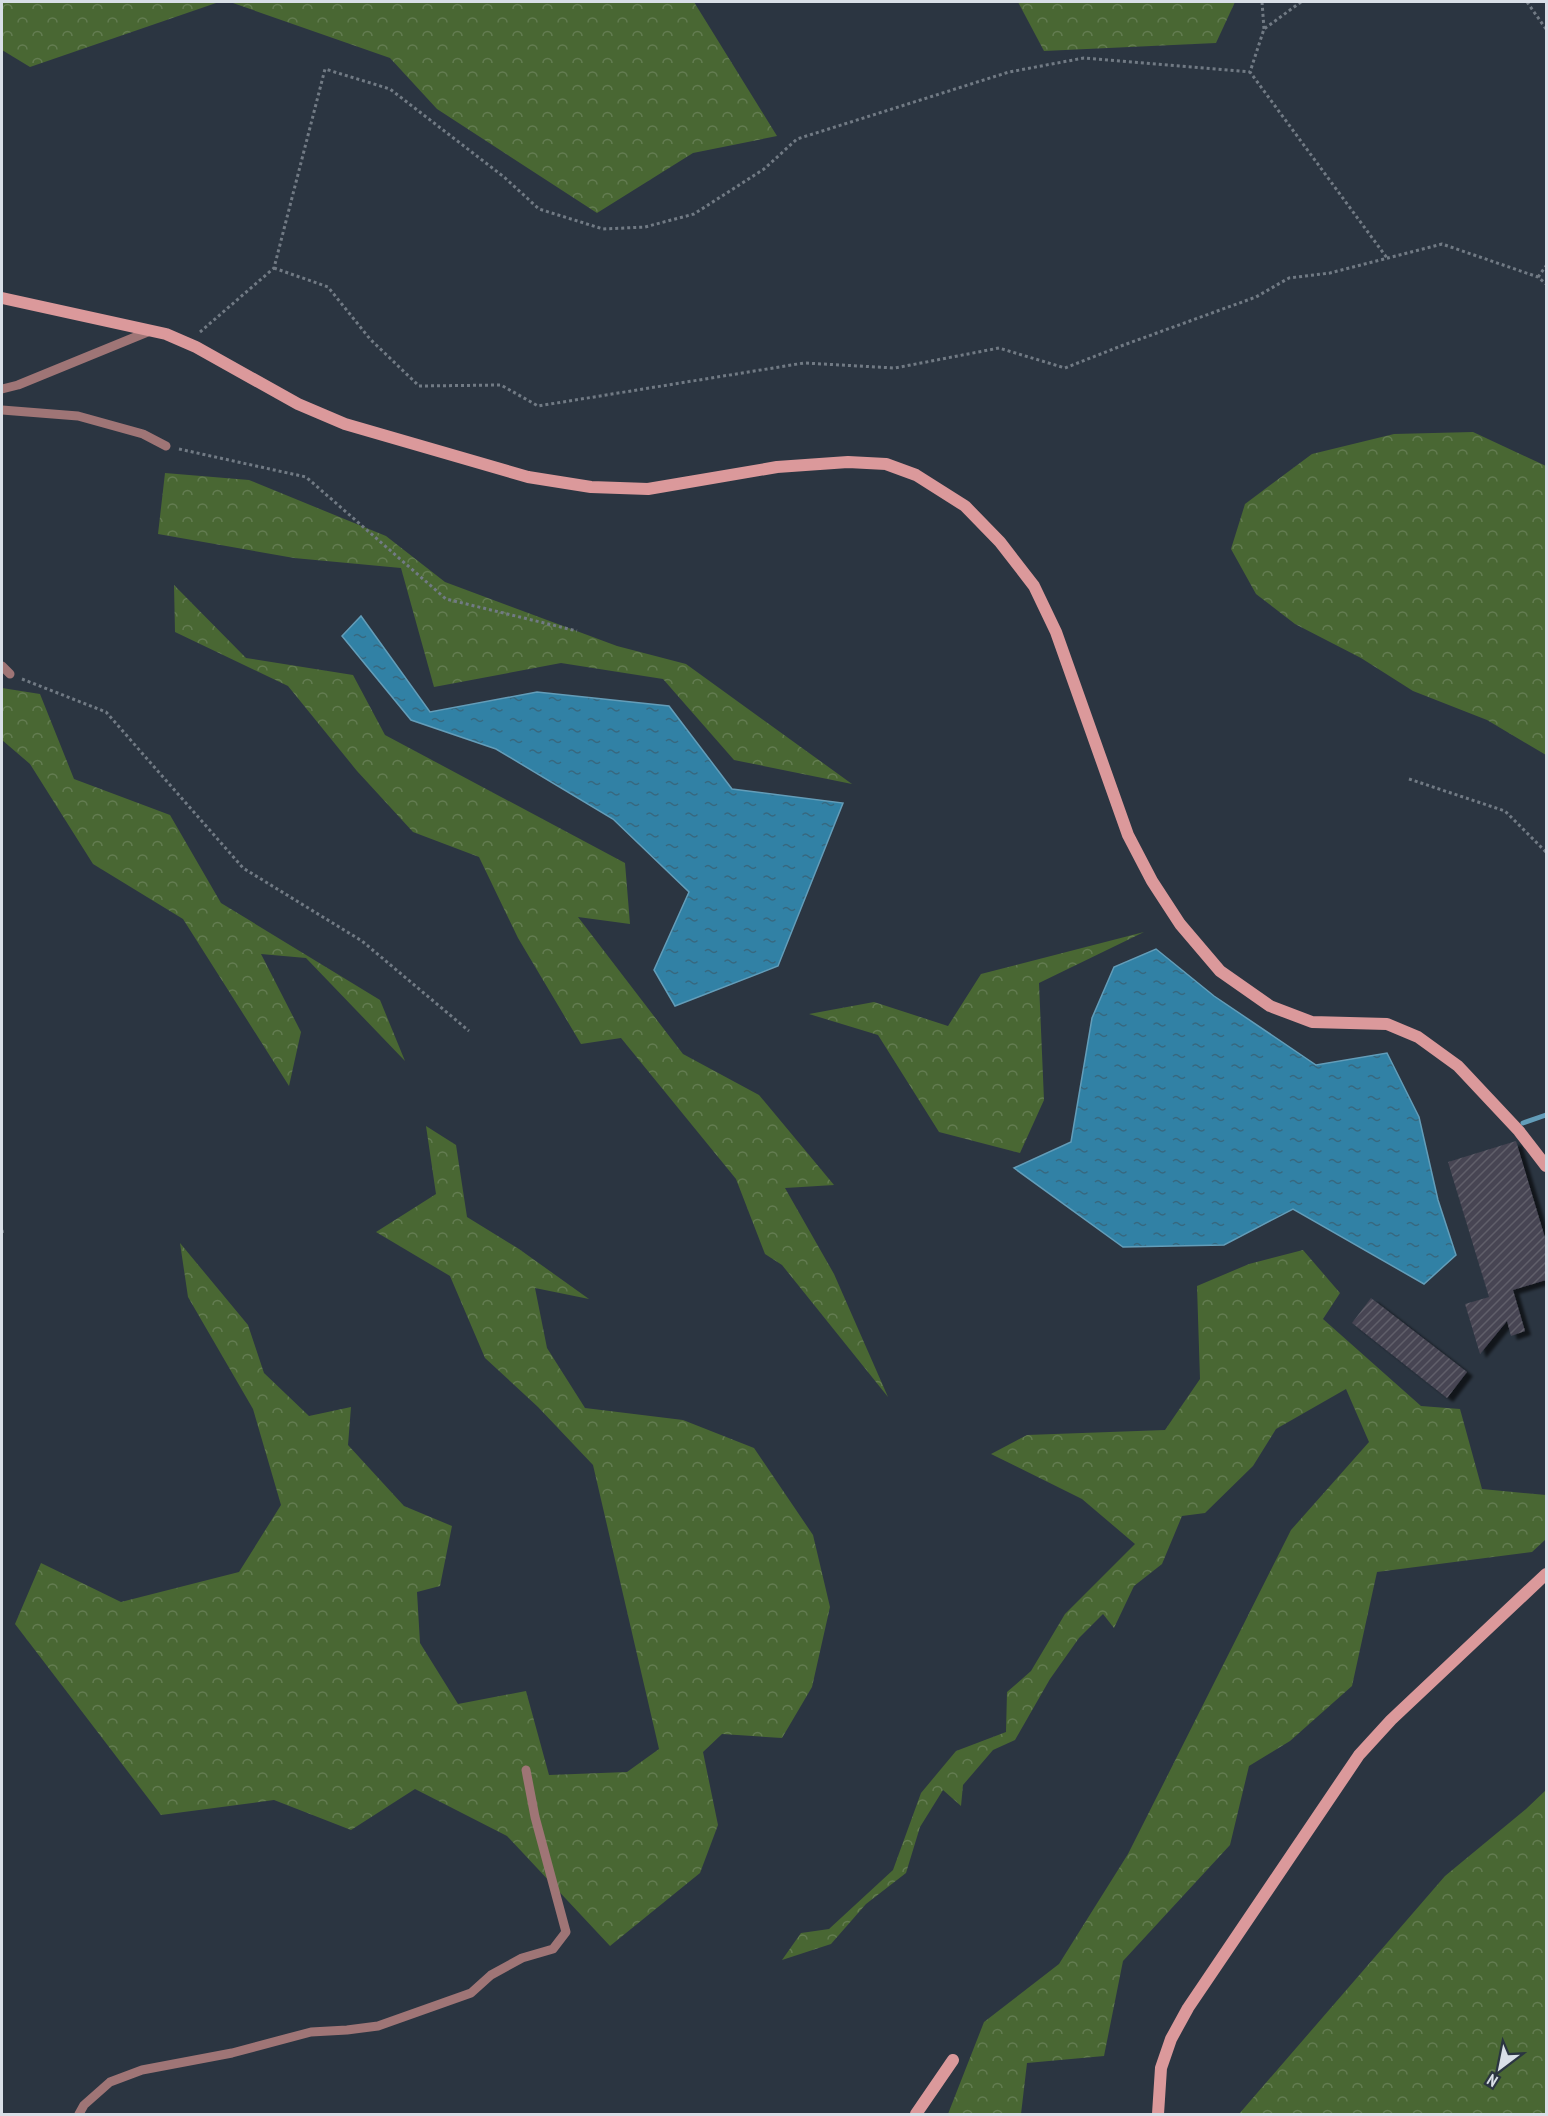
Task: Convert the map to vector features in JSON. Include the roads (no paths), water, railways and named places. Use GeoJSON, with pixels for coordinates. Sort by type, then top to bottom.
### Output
{"type":"FeatureCollection","features":[{"type":"Feature","properties":{"kind":"street"},"geometry":{"type":"LineString","coordinates":[[2,298],[166,334],[187,343],[298,404],[345,424],[528,477],[591,488],[648,489],[777,467],[848,462],[886,464],[916,475],[965,506],[1000,542],[1034,586],[1056,632],[1128,835],[1152,881],[1180,924],[1220,971],[1270,1006],[1312,1022],[1387,1024],[1418,1037],[1458,1066],[1520,1131],[1546,1166]]}},
{"type":"Feature","properties":{"kind":"street"},"geometry":{"type":"LineString","coordinates":[[1158,2115],[1161,2068],[1171,2039],[1188,2007],[1359,1755],[1391,1720],[1546,1574]]}},
{"type":"Feature","properties":{"kind":"street"},"geometry":{"type":"LineString","coordinates":[[916,2115],[953,2061]]}},
{"type":"Feature","properties":{"kind":"lane"},"geometry":{"type":"LineString","coordinates":[[2,389],[18,385],[150,331]]}},
{"type":"Feature","properties":{"kind":"lane"},"geometry":{"type":"LineString","coordinates":[[2,410],[78,416],[143,434],[166,446]]}},
{"type":"Feature","properties":{"kind":"lane"},"geometry":{"type":"LineString","coordinates":[[2,666],[10,674]]}},
{"type":"Feature","properties":{"kind":"lane"},"geometry":{"type":"LineString","coordinates":[[78,2115],[84,2104],[110,2082],[142,2070],[232,2053],[311,2032],[378,2026],[471,1993],[491,1975],[522,1958],[553,1948],[566,1932],[535,1817],[526,1770]]}},
{"type":"Feature","properties":{"kind":"water"},"geometry":{"type":"Polygon","coordinates":[[[361,616],[430,712],[537,692],[669,706],[732,789],[843,803],[778,966],[675,1006],[654,970],[689,892],[613,819],[496,749],[411,720],[342,636],[361,616]]]}},
{"type":"Feature","properties":{"kind":"water"},"geometry":{"type":"Polygon","coordinates":[[[1156,949],[1214,996],[1316,1065],[1387,1053],[1419,1117],[1438,1200],[1456,1255],[1424,1284],[1293,1209],[1224,1245],[1123,1247],[1014,1168],[1071,1142],[1092,1018],[1114,967],[1156,949]]]}},
{"type":"Feature","properties":{"kind":"waterway"},"geometry":{"type":"LineString","coordinates":[[1523,1123],[1546,1115]]}}]}
